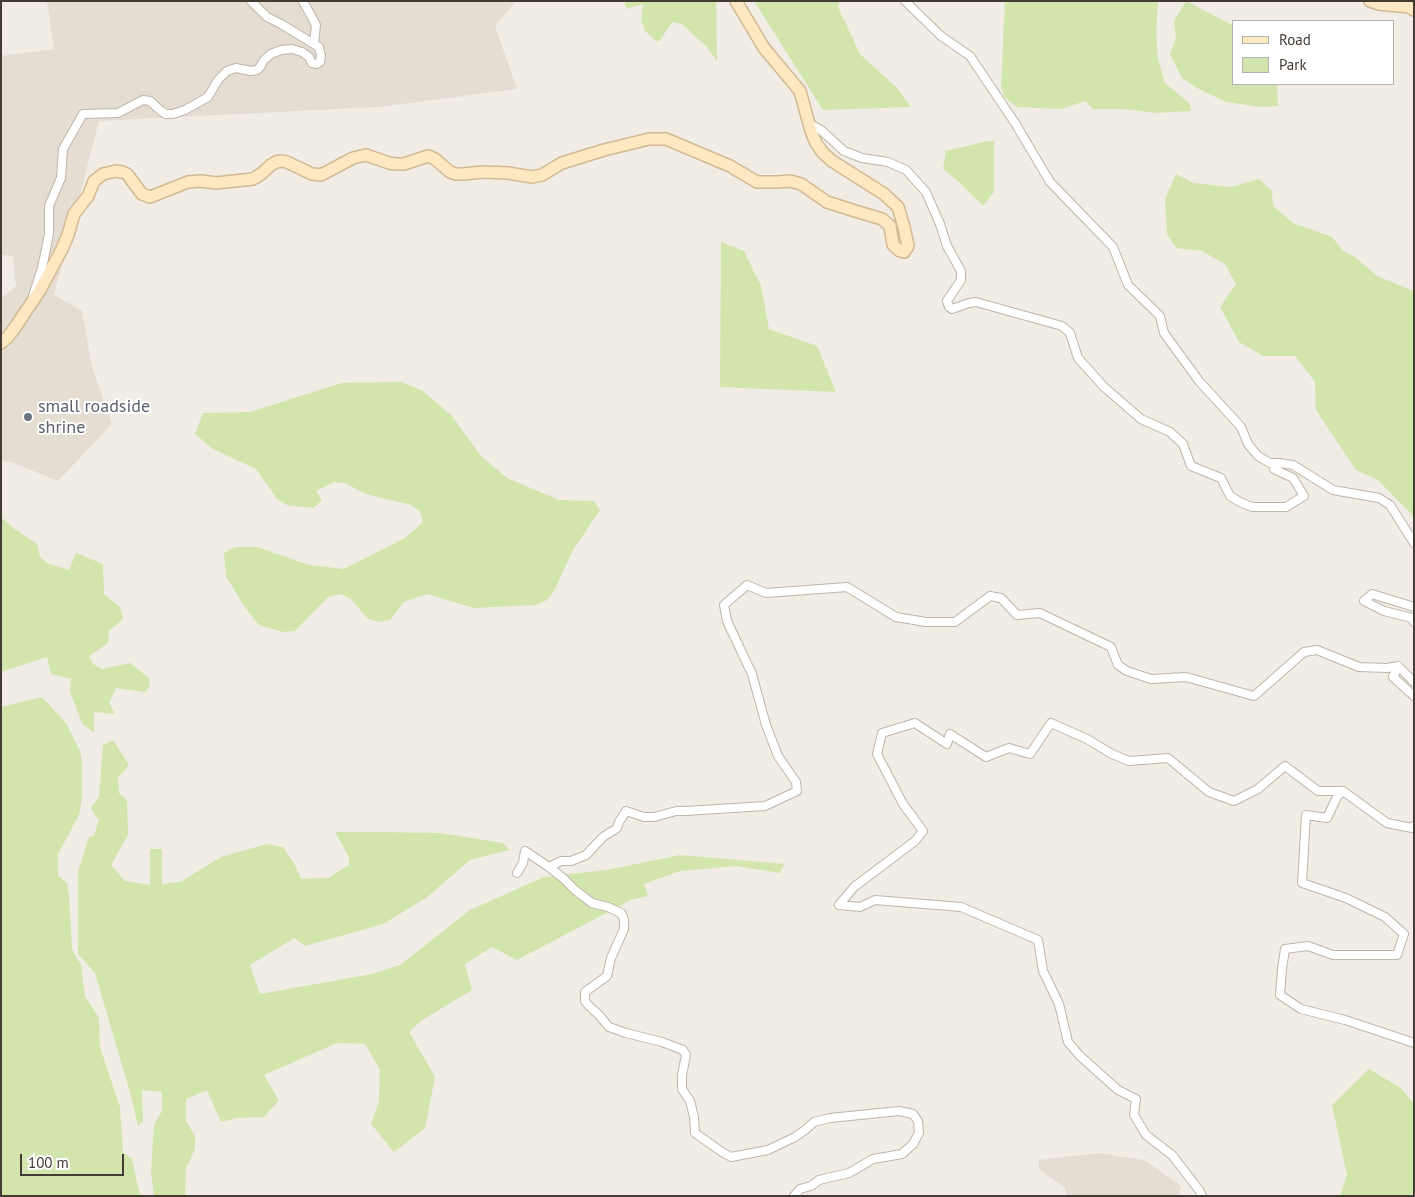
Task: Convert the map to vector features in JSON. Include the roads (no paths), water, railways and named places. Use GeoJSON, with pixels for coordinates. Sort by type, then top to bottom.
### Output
{"type":"FeatureCollection","features":[{"type":"Feature","properties":{"kind":"main road"},"geometry":{"type":"LineString","coordinates":[[1,343],[8,337],[33,302],[62,249],[74,214],[88,196],[94,181],[103,174],[116,171],[127,174],[142,194],[150,198],[188,182],[216,183],[253,179],[271,165],[282,161],[312,174],[321,175],[353,158],[366,155],[396,164],[404,164],[428,156],[435,159],[450,172],[456,174],[508,173],[532,177],[542,175],[562,163],[604,150],[649,139],[666,139],[730,166],[757,182],[790,181],[801,184],[827,202],[882,219],[890,226],[893,245],[904,252],[908,246],[898,207],[884,194],[832,161],[823,153],[816,143],[808,123],[800,91],[764,48],[736,1]]}},
{"type":"Feature","properties":{"kind":"main road"},"geometry":{"type":"LineString","coordinates":[[1370,1],[1379,4],[1409,7],[1414,10]]}},
{"type":"Feature","properties":{"kind":"street"},"geometry":{"type":"LineString","coordinates":[[33,302],[33,293],[42,268],[48,239],[49,206],[62,178],[63,149],[83,114],[118,113],[143,100],[150,101],[166,114],[173,114],[185,110],[208,97],[218,80],[227,71],[236,68],[251,71],[257,70],[264,60],[281,50],[292,49],[302,52],[309,57],[312,63],[317,64],[320,62],[319,47],[267,17],[251,1]]}},
{"type":"Feature","properties":{"kind":"street"},"geometry":{"type":"LineString","coordinates":[[302,1],[316,25],[314,44]]}},
{"type":"Feature","properties":{"kind":"street"},"geometry":{"type":"LineString","coordinates":[[905,1],[941,36],[970,56],[1015,123],[1050,182],[1113,247],[1128,285],[1160,316],[1164,333],[1199,381],[1241,427],[1248,444],[1258,456],[1270,463],[1279,462],[1294,465],[1333,490],[1378,498],[1390,506],[1414,543]]}},
{"type":"Feature","properties":{"kind":"street"},"geometry":{"type":"LineString","coordinates":[[808,123],[821,130],[844,151],[862,158],[888,162],[906,170],[926,192],[947,246],[961,271],[961,280],[947,301],[952,310],[976,302],[1062,326],[1070,333],[1078,358],[1104,387],[1141,419],[1170,432],[1183,444],[1191,466],[1221,478],[1230,496],[1240,502],[1252,507],[1286,507],[1304,496],[1293,478],[1274,469],[1279,462]]}},
{"type":"Feature","properties":{"kind":"street"},"geometry":{"type":"LineString","coordinates":[[549,867],[561,861],[571,861],[586,855],[603,837],[617,828],[626,811],[644,818],[676,811],[765,806],[798,791],[796,782],[778,756],[766,725],[752,674],[727,621],[724,605],[747,585],[766,593],[848,587],[896,617],[926,622],[955,622],[990,596],[1001,598],[1018,615],[1040,613],[1111,647],[1118,665],[1127,671],[1151,679],[1186,677],[1254,696],[1304,652],[1317,650],[1360,667],[1387,668],[1398,666]]}},
{"type":"Feature","properties":{"kind":"street"},"geometry":{"type":"LineString","coordinates":[[1414,607],[1372,594],[1364,601],[1384,611],[1412,618],[1414,622]]}},
{"type":"Feature","properties":{"kind":"street"},"geometry":{"type":"LineString","coordinates":[[1398,666],[1414,682]]}},
{"type":"Feature","properties":{"kind":"street"},"geometry":{"type":"LineString","coordinates":[[1398,666],[1393,677],[1414,696]]}},
{"type":"Feature","properties":{"kind":"street"},"geometry":{"type":"LineString","coordinates":[[1202,1196],[1172,1154],[1146,1134],[1134,1114],[1136,1099],[1118,1090],[1068,1042],[1059,1004],[1043,971],[1038,940],[961,907],[875,900],[860,907],[839,905],[854,887],[915,841],[923,831],[903,804],[877,754],[882,733],[915,723],[947,744],[950,734],[986,756],[1009,748],[1030,754],[1050,723],[1087,739],[1112,754],[1129,761],[1168,758],[1209,792],[1234,801],[1258,789],[1285,766],[1318,791],[1343,791],[1387,823],[1412,828],[1414,826]]}},
{"type":"Feature","properties":{"kind":"street"},"geometry":{"type":"LineString","coordinates":[[1343,791],[1337,797],[1327,818],[1306,815],[1302,884],[1346,898],[1385,917],[1404,934],[1397,954],[1333,954],[1308,946],[1286,949],[1280,996],[1301,1008],[1345,1020],[1414,1043]]}},
{"type":"Feature","properties":{"kind":"street"},"geometry":{"type":"LineString","coordinates":[[517,873],[523,863],[526,850],[592,903],[621,913],[624,919],[624,929],[611,958],[607,976],[585,992],[585,1001],[609,1027],[683,1050],[686,1055],[682,1076],[682,1090],[690,1101],[695,1133],[730,1157],[768,1150],[795,1137],[814,1122],[830,1118],[899,1111],[913,1114],[918,1121],[919,1133],[914,1144],[902,1154],[873,1159],[849,1173],[819,1180],[811,1186],[800,1189],[794,1196]]}},
{"type":"Feature","properties":{"kind":"place","name":"small roadside shrine"},"geometry":{"type":"Point","coordinates":[28,417]}}]}
